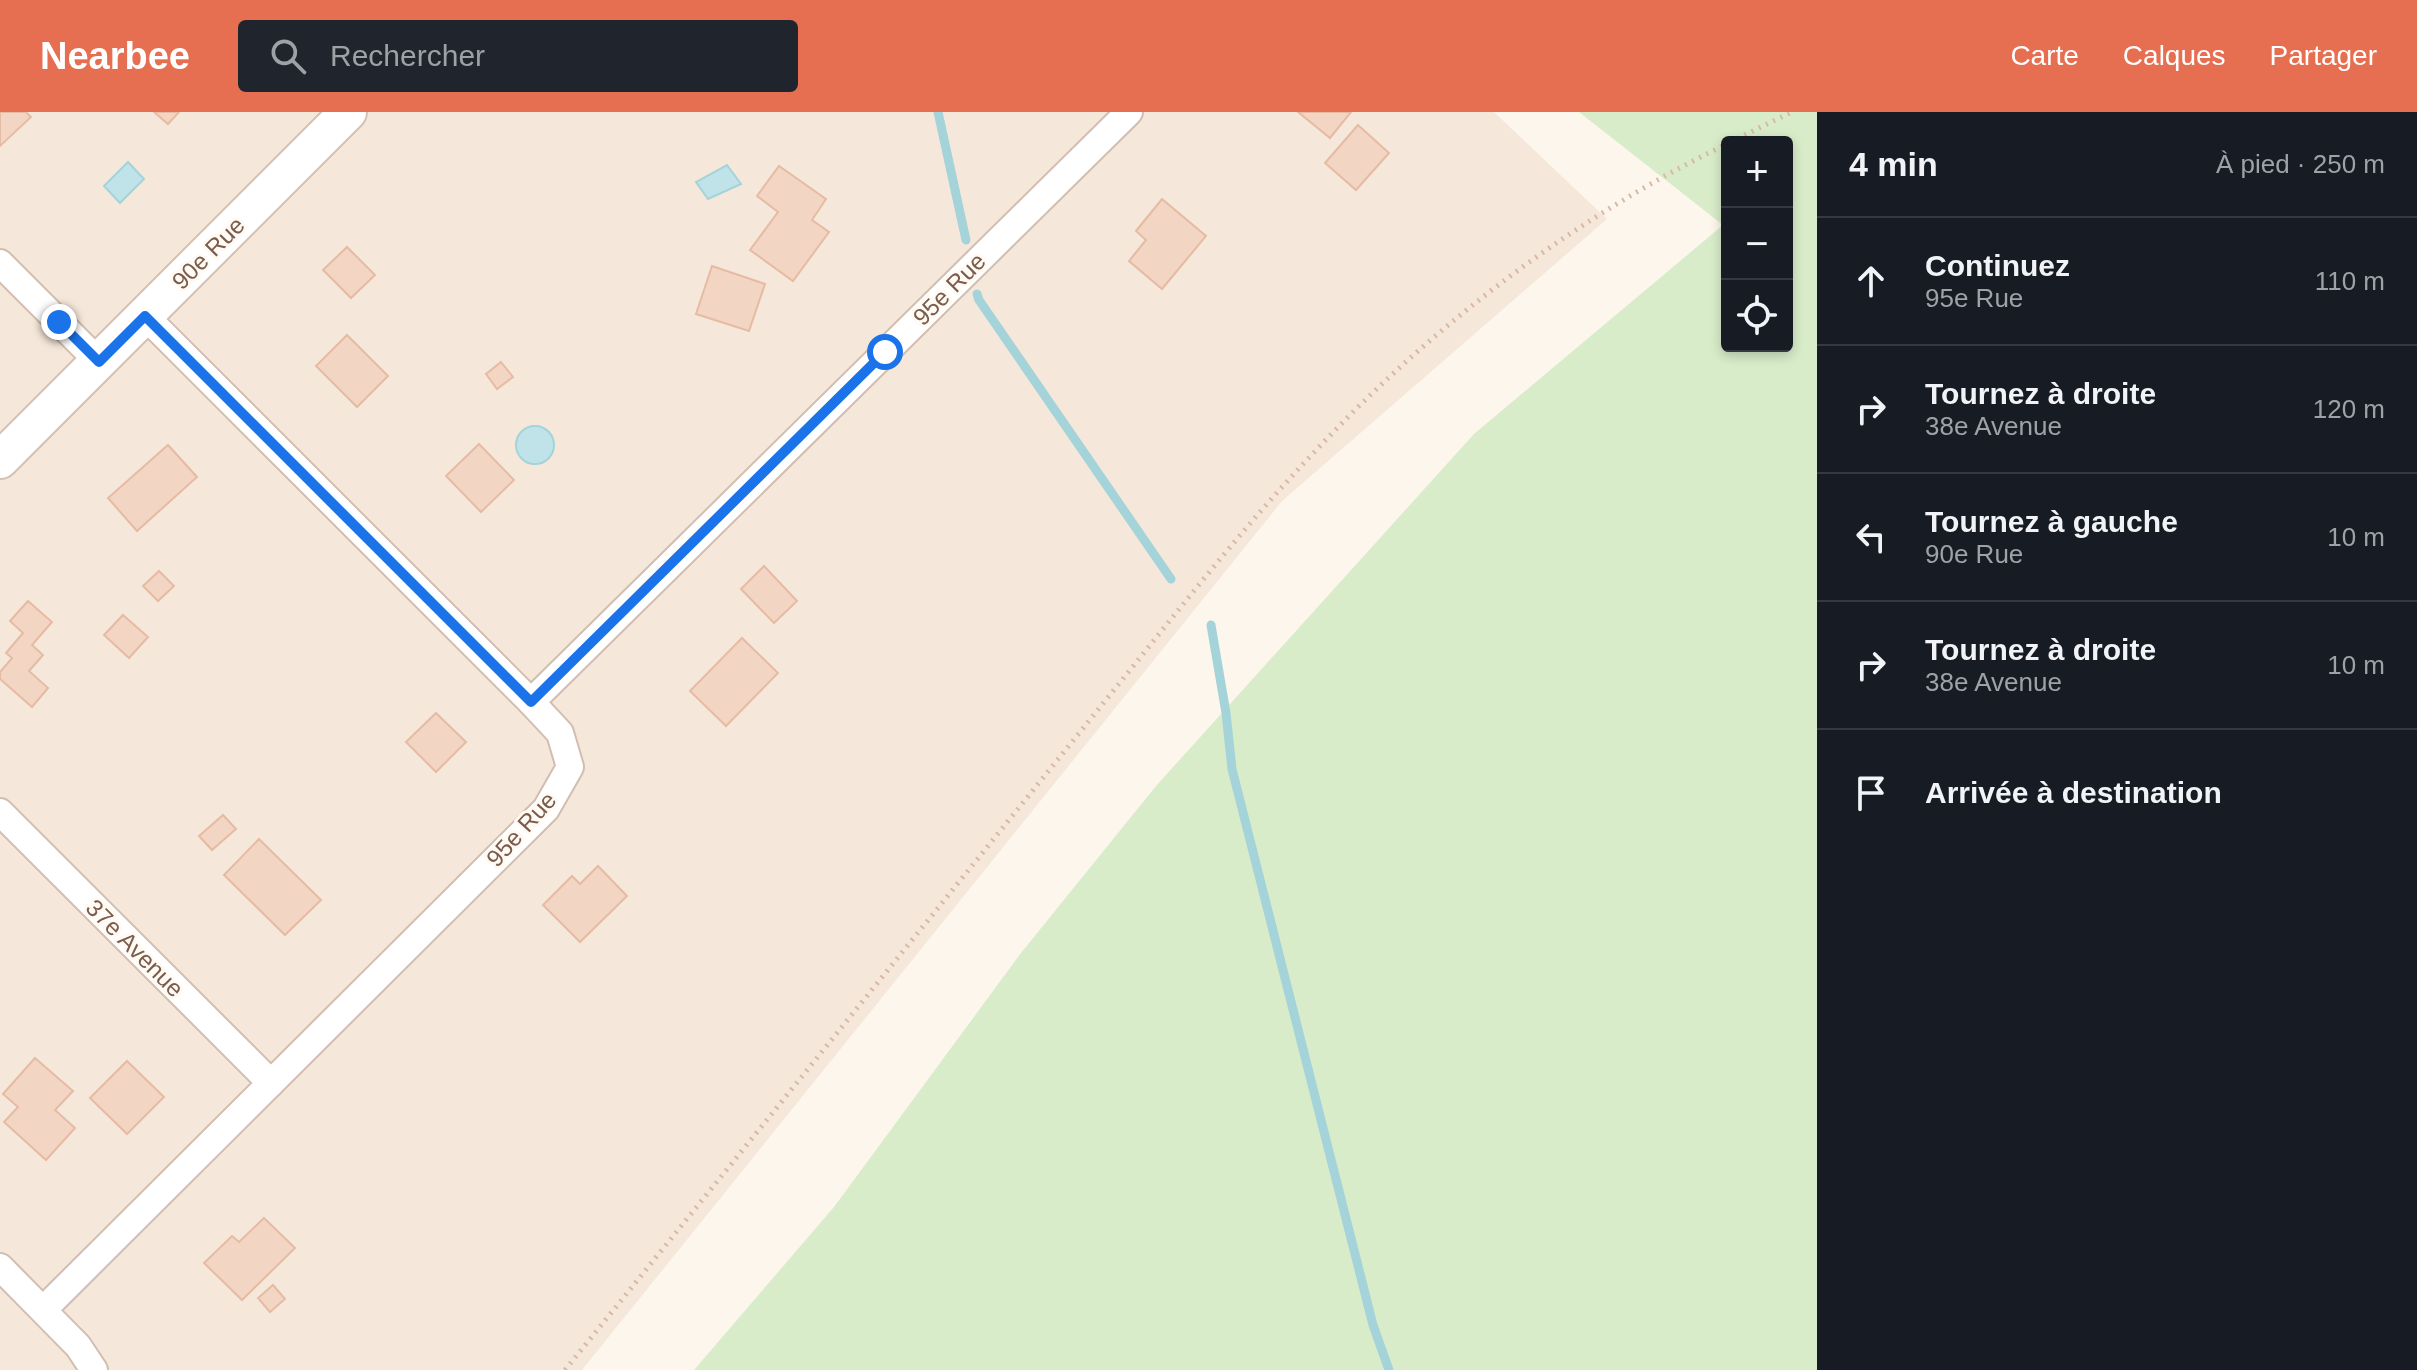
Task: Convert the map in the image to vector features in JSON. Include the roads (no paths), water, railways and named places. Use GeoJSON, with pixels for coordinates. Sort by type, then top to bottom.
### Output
{"type":"FeatureCollection","features":[{"type":"Feature","properties":{"kind":"street","name":"90e Rue"},"geometry":{"type":"LineString","coordinates":[[0,460],[348,112]]}},
{"type":"Feature","properties":{"kind":"street","name":"95e Rue"},"geometry":{"type":"LineString","coordinates":[[44,1309],[546,809],[570,767],[560,733],[531,702],[1129,112]]}},
{"type":"Feature","properties":{"kind":"street"},"geometry":{"type":"LineString","coordinates":[[0,263],[99,362]]}},
{"type":"Feature","properties":{"kind":"street"},"geometry":{"type":"LineString","coordinates":[[145,316],[531,702]]}},
{"type":"Feature","properties":{"kind":"street","name":"37e Avenue"},"geometry":{"type":"LineString","coordinates":[[0,812],[271,1083]]}},
{"type":"Feature","properties":{"kind":"street"},"geometry":{"type":"LineString","coordinates":[[0,1267],[78,1346],[94,1370]]}},
{"type":"Feature","properties":{"kind":"water"},"geometry":{"type":"Polygon","coordinates":[[[128,162],[144,179],[120,203],[104,186],[128,162]]]}},
{"type":"Feature","properties":{"kind":"water"},"geometry":{"type":"Polygon","coordinates":[[[727,165],[741,184],[708,199],[696,182],[727,165]]]}},
{"type":"Feature","properties":{"kind":"water"},"geometry":{"type":"Polygon","coordinates":[[[535,426],[549,431],[554,445],[549,459],[535,464],[521,459],[516,445],[521,431],[535,426]]]}},
{"type":"Feature","properties":{"kind":"waterway"},"geometry":{"type":"LineString","coordinates":[[938,112],[966,240]]}},
{"type":"Feature","properties":{"kind":"waterway"},"geometry":{"type":"LineString","coordinates":[[977,294],[1171,579]]}},
{"type":"Feature","properties":{"kind":"waterway"},"geometry":{"type":"LineString","coordinates":[[1211,625],[1232,769],[1373,1325],[1389,1370]]}}]}
